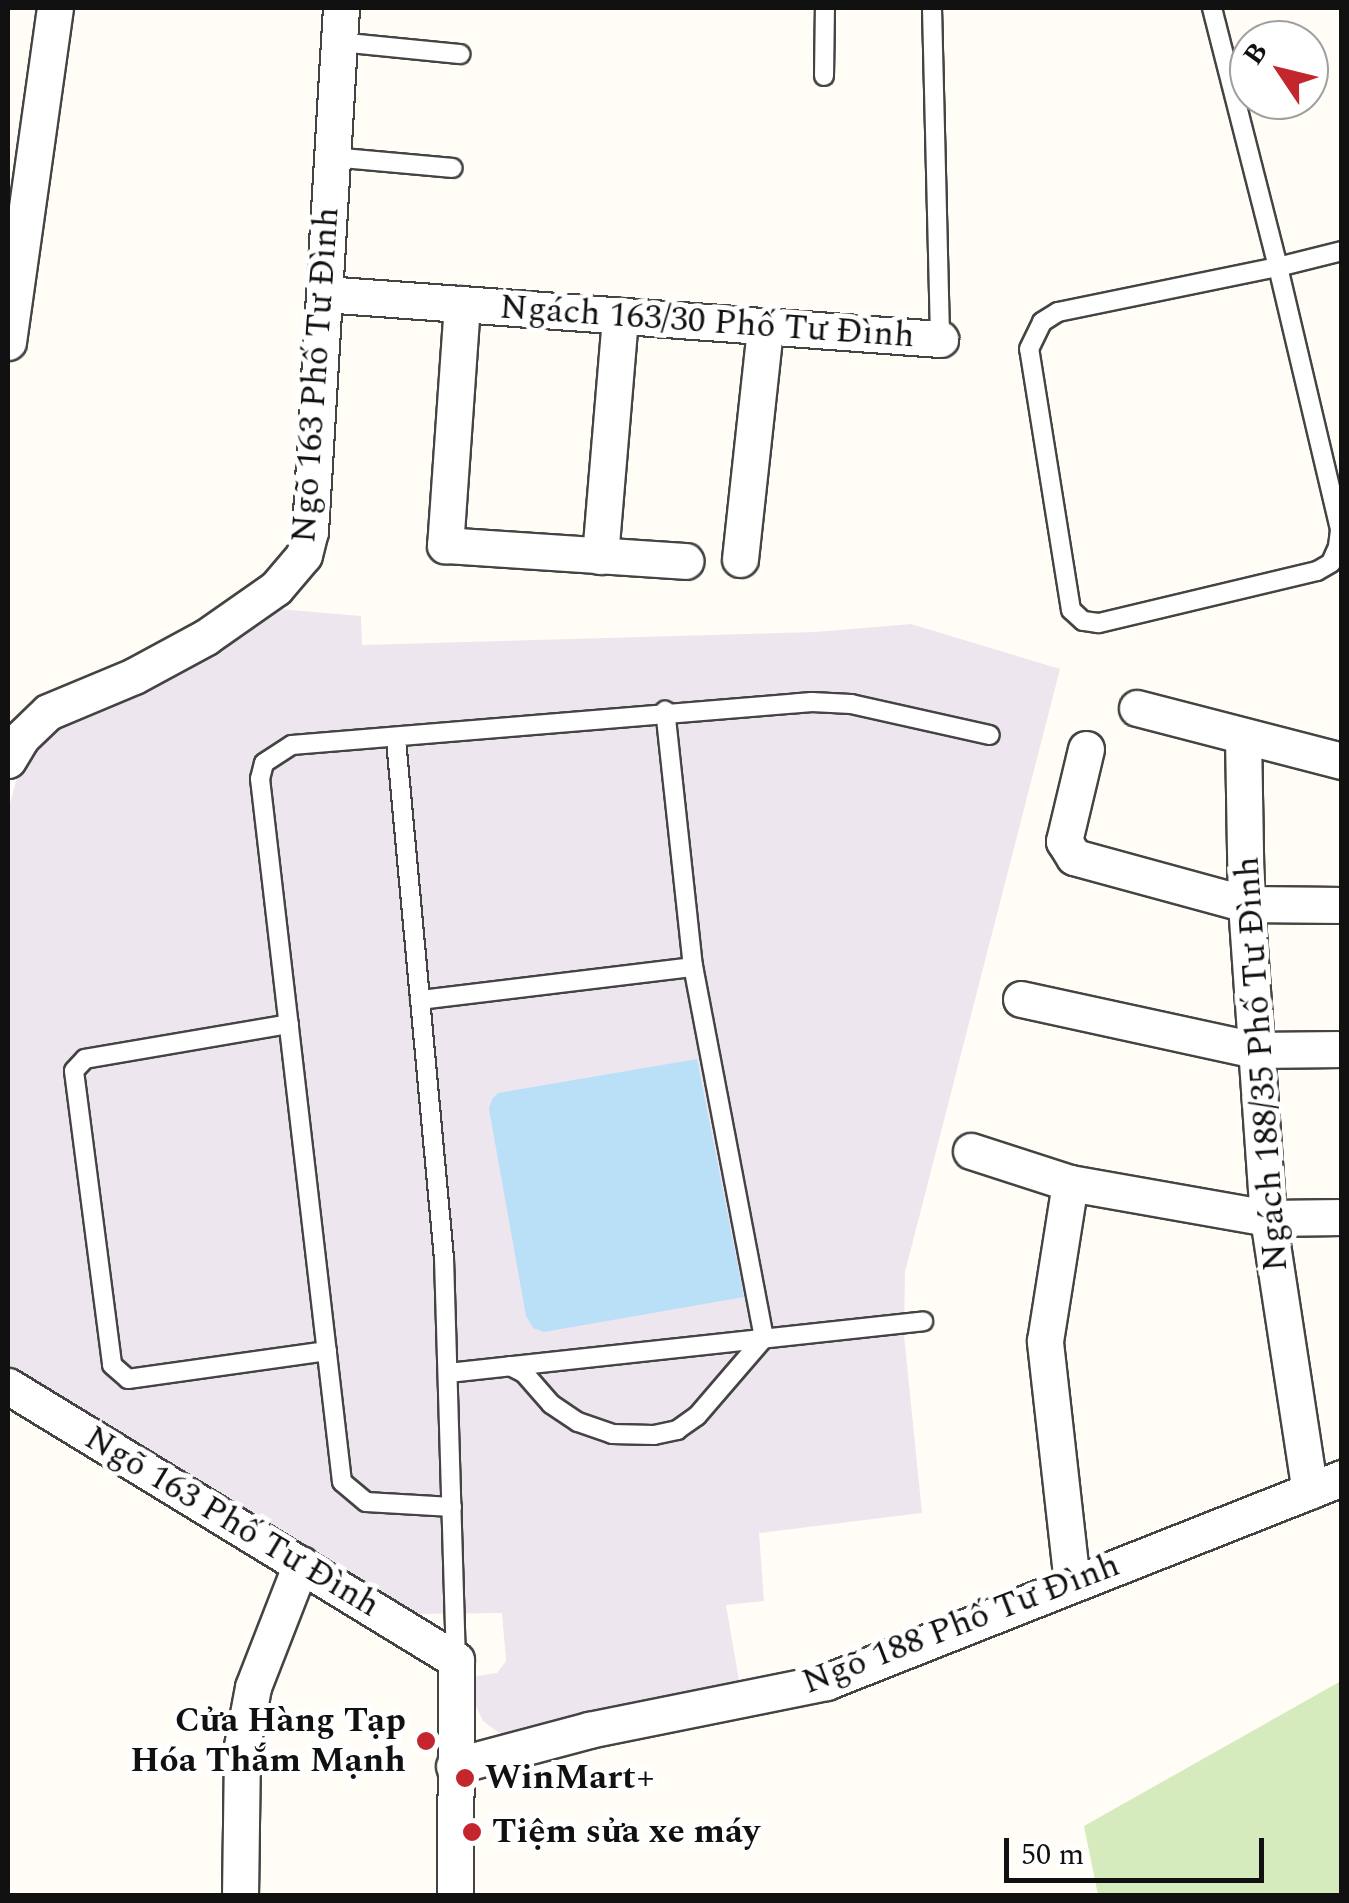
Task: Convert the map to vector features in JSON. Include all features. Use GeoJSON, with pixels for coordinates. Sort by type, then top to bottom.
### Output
{"type":"FeatureCollection","features":[{"type":"Feature","properties":{"kind":"street"},"geometry":{"type":"LineString","coordinates":[[8,342],[55,8]]}},
{"type":"Feature","properties":{"kind":"street","name":"Ngõ 163 Phố Tư Đình"},"geometry":{"type":"LineString","coordinates":[[8,760],[20,738],[48,712],[134,676],[206,637],[264,598],[297,567],[308,542],[340,24]]}},
{"type":"Feature","properties":{"kind":"street","name":"Ngách 163/30 Phố Tư Đình"},"geometry":{"type":"LineString","coordinates":[[324,294],[940,340]]}},
{"type":"Feature","properties":{"kind":"street"},"geometry":{"type":"LineString","coordinates":[[462,304],[445,545],[685,561]]}},
{"type":"Feature","properties":{"kind":"street"},"geometry":{"type":"LineString","coordinates":[[600,556],[620,316]]}},
{"type":"Feature","properties":{"kind":"street"},"geometry":{"type":"LineString","coordinates":[[740,559],[764,326]]}},
{"type":"Feature","properties":{"kind":"street"},"geometry":{"type":"LineString","coordinates":[[8,707],[48,712]]}},
{"type":"Feature","properties":{"kind":"street"},"geometry":{"type":"LineString","coordinates":[[1138,708],[1342,761]]}},
{"type":"Feature","properties":{"kind":"street","name":"Ngách 188/35 Phố Tư Đình"},"geometry":{"type":"LineString","coordinates":[[1243,736],[1246,904],[1268,1218],[1326,1484]]}},
{"type":"Feature","properties":{"kind":"street"},"geometry":{"type":"LineString","coordinates":[[1086,750],[1064,841],[1074,858],[1246,904],[1342,905]]}},
{"type":"Feature","properties":{"kind":"street"},"geometry":{"type":"LineString","coordinates":[[1021,1000],[1255,1050],[1342,1049]]}},
{"type":"Feature","properties":{"kind":"street"},"geometry":{"type":"LineString","coordinates":[[970,1150],[1070,1184],[1268,1218],[1342,1216]]}},
{"type":"Feature","properties":{"kind":"street"},"geometry":{"type":"LineString","coordinates":[[1070,1184],[1045,1341],[1072,1583]]}},
{"type":"Feature","properties":{"kind":"street","name":"Ngõ 163 Phố Tư Đình"},"geometry":{"type":"LineString","coordinates":[[8,1386],[456,1660]]}},
{"type":"Feature","properties":{"kind":"street","name":"Ngõ 188 Phố Tư Đình"},"geometry":{"type":"LineString","coordinates":[[454,1766],[590,1730],[826,1682],[1326,1484]]}},
{"type":"Feature","properties":{"kind":"street"},"geometry":{"type":"LineString","coordinates":[[240,1896],[242,1746],[254,1687],[301,1564]]}},
{"type":"Feature","properties":{"kind":"street"},"geometry":{"type":"LineString","coordinates":[[455,1896],[456,1660]]}},
{"type":"Feature","properties":{"kind":"lane"},"geometry":{"type":"LineString","coordinates":[[824,76],[825,8]]}},
{"type":"Feature","properties":{"kind":"lane","name":"Ngách 163/30 Phố Tư Đình"},"geometry":{"type":"LineString","coordinates":[[932,8],[940,340]]}},
{"type":"Feature","properties":{"kind":"lane"},"geometry":{"type":"LineString","coordinates":[[1212,8],[1278,267],[1340,530],[1331,563],[1318,571],[1098,622],[1082,621],[1071,610],[1029,349],[1032,336],[1058,312],[1278,267],[1342,251]]}},
{"type":"Feature","properties":{"kind":"lane"},"geometry":{"type":"LineString","coordinates":[[340,24],[460,54]]}},
{"type":"Feature","properties":{"kind":"lane"},"geometry":{"type":"LineString","coordinates":[[332,157],[454,168]]}},
{"type":"Feature","properties":{"kind":"lane"},"geometry":{"type":"LineString","coordinates":[[452,1507],[366,1502],[342,1482],[260,779],[264,763],[292,745],[396,740],[665,712],[812,702],[851,704],[990,735]]}},
{"type":"Feature","properties":{"kind":"lane"},"geometry":{"type":"LineString","coordinates":[[665,712],[693,968],[764,1338]]}},
{"type":"Feature","properties":{"kind":"lane"},"geometry":{"type":"LineString","coordinates":[[396,740],[444,1258],[456,1660]]}},
{"type":"Feature","properties":{"kind":"lane"},"geometry":{"type":"LineString","coordinates":[[420,1000],[693,968]]}},
{"type":"Feature","properties":{"kind":"lane"},"geometry":{"type":"LineString","coordinates":[[289,1024],[85,1058],[74,1071],[112,1365],[128,1379],[328,1350]]}},
{"type":"Feature","properties":{"kind":"lane"},"geometry":{"type":"LineString","coordinates":[[448,1373],[923,1321]]}},
{"type":"Feature","properties":{"kind":"lane"},"geometry":{"type":"LineString","coordinates":[[510,1366],[524,1373],[551,1404],[578,1422],[612,1434],[654,1435],[676,1430],[697,1416],[764,1338]]}},
{"type":"Feature","properties":{"kind":"shaded area"},"geometry":{"type":"Polygon","coordinates":[[[267,608],[361,616],[362,645],[815,632],[911,624],[1060,669],[905,1272],[904,1335],[922,1513],[759,1533],[764,1601],[726,1605],[741,1692],[502,1735],[483,1721],[471,1696],[469,1677],[497,1673],[506,1661],[502,1613],[410,1614],[382,1602],[8,1365],[8,811],[20,766],[39,730],[267,608]]]}},
{"type":"Feature","properties":{"kind":"green space"},"geometry":{"type":"Polygon","coordinates":[[[1341,1681],[1341,1895],[1098,1895],[1084,1826],[1341,1681]]]}},
{"type":"Feature","properties":{"kind":"water"},"geometry":{"type":"Polygon","coordinates":[[[697,1059],[744,1297],[544,1332],[533,1328],[526,1316],[489,1109],[492,1099],[498,1093],[697,1059]]]}},
{"type":"Feature","properties":{"kind":"place","name":"Cửa Hàng Tạp Hóa Thắm Mạnh"},"geometry":{"type":"Point","coordinates":[426,1741]}},
{"type":"Feature","properties":{"kind":"place","name":"WinMart+"},"geometry":{"type":"Point","coordinates":[465,1778]}},
{"type":"Feature","properties":{"kind":"place","name":"Tiệm sửa xe máy"},"geometry":{"type":"Point","coordinates":[472,1832]}}]}
